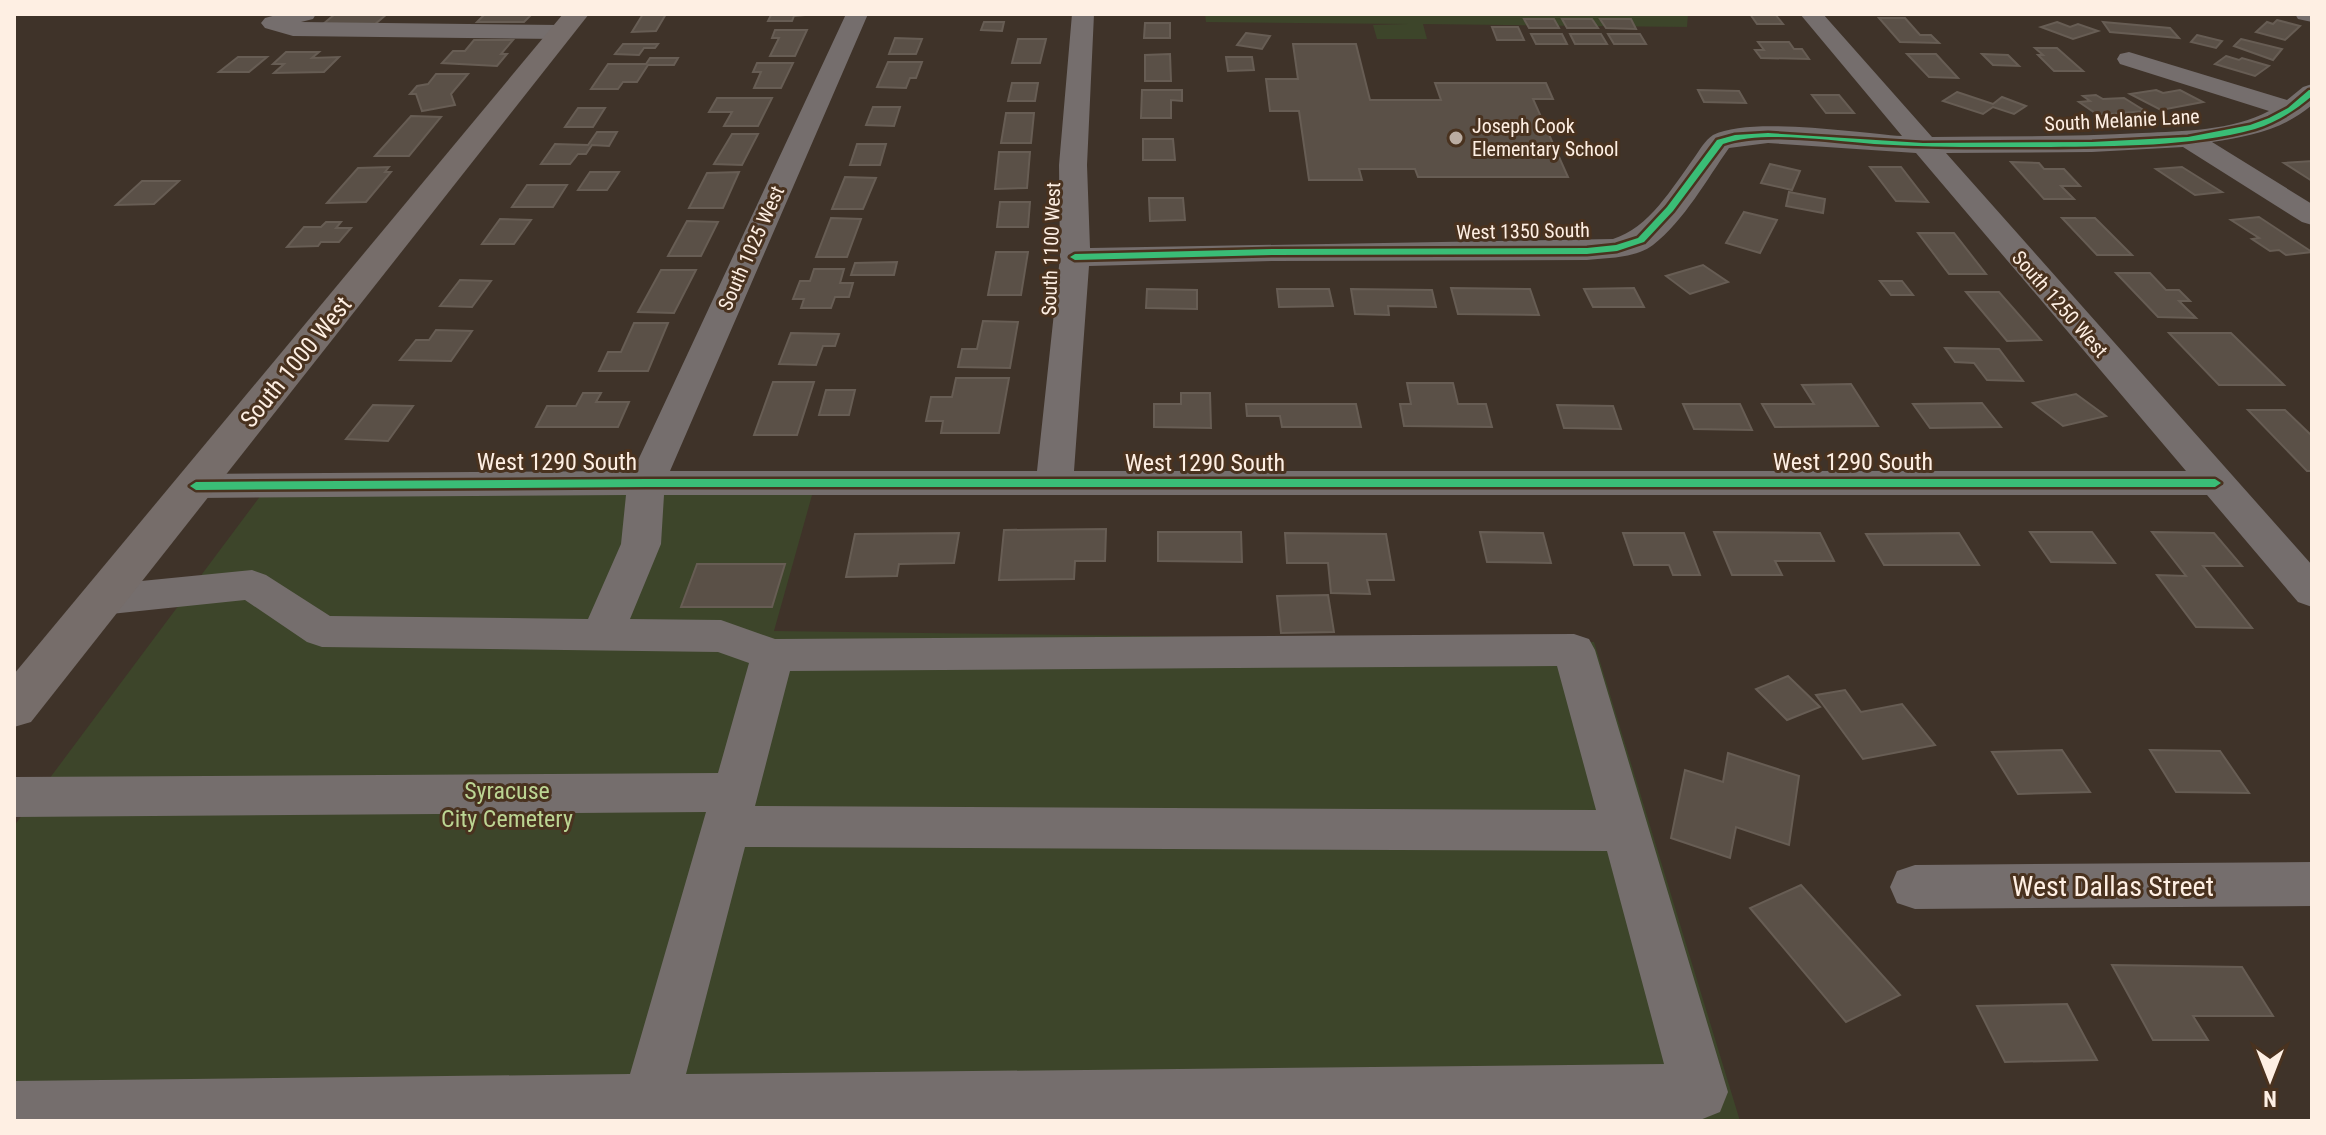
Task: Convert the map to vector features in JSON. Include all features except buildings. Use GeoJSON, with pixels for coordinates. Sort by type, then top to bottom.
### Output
{"type":"FeatureCollection","features":[{"type":"Feature","properties":{"kind":"main road","name":"South 1000 West"},"geometry":{"type":"LineString","coordinates":[[14,708],[568,23]]}},
{"type":"Feature","properties":{"kind":"street"},"geometry":{"type":"LineString","coordinates":[[305,14],[273,23],[293,29],[568,23]]}},
{"type":"Feature","properties":{"kind":"street","name":"South 1025 West"},"geometry":{"type":"LineString","coordinates":[[603,633],[641,544],[646,483],[857,14]]}},
{"type":"Feature","properties":{"kind":"street","name":"South 1100 West"},"geometry":{"type":"LineString","coordinates":[[1054,485],[1075,257],[1073,165],[1083,14]]}},
{"type":"Feature","properties":{"kind":"street","name":"South 1250 West"},"geometry":{"type":"LineString","coordinates":[[1811,14],[2312,592]]}},
{"type":"Feature","properties":{"kind":"street"},"geometry":{"type":"LineString","coordinates":[[2306,14],[2312,15]]}},
{"type":"Feature","properties":{"kind":"street"},"geometry":{"type":"LineString","coordinates":[[2129,59],[2291,110]]}},
{"type":"Feature","properties":{"kind":"street","name":"South Melanie Lane"},"geometry":{"type":"LineString","coordinates":[[1923,145],[2092,144],[2188,139],[2252,127],[2291,110],[2312,92]]}},
{"type":"Feature","properties":{"kind":"street","name":"West 1350 South"},"geometry":{"type":"LineString","coordinates":[[1075,257],[1290,252],[1587,251],[1617,248],[1641,240],[1670,209],[1720,142],[1735,137],[1768,135],[1923,145]]}},
{"type":"Feature","properties":{"kind":"street"},"geometry":{"type":"LineString","coordinates":[[2188,139],[2312,216]]}},
{"type":"Feature","properties":{"kind":"street","name":"West 1290 South"},"geometry":{"type":"LineString","coordinates":[[196,486],[2215,483]]}},
{"type":"Feature","properties":{"kind":"street"},"geometry":{"type":"LineString","coordinates":[[14,1109],[1700,1092],[1574,650],[773,655],[721,636],[322,631],[252,585],[101,600]]}},
{"type":"Feature","properties":{"kind":"street"},"geometry":{"type":"LineString","coordinates":[[650,1104],[773,655]]}},
{"type":"Feature","properties":{"kind":"street"},"geometry":{"type":"LineString","coordinates":[[14,797],[731,809],[1626,831]]}},
{"type":"Feature","properties":{"kind":"street","name":"West Dallas Street"},"geometry":{"type":"LineString","coordinates":[[1915,887],[2312,884]]}},
{"type":"Feature","properties":{"kind":"green space"},"geometry":{"type":"Polygon","coordinates":[[[1205,14],[1688,14],[1687,27],[1423,24],[1427,39],[1377,39],[1373,25],[1408,24],[1206,22],[1205,14]]]}},
{"type":"Feature","properties":{"kind":"green space","name":"Syracuse City Cemetery"},"geometry":{"type":"Polygon","coordinates":[[[267,487],[814,488],[774,631],[1594,642],[1740,1121],[14,1121],[14,826],[267,487]]]}},
{"type":"Feature","properties":{"kind":"cycle path"},"geometry":{"type":"LineString","coordinates":[[1075,257],[1274,252],[1587,251],[1617,248],[1641,240],[1670,209],[1720,142],[1735,137],[1768,135],[1923,145],[2092,144],[2188,139],[2252,127],[2272,120],[2291,110],[2312,92]]}},
{"type":"Feature","properties":{"kind":"cycle path"},"geometry":{"type":"LineString","coordinates":[[196,486],[2215,483]]}},
{"type":"Feature","properties":{"kind":"place","name":"Joseph Cook Elementary School"},"geometry":{"type":"Point","coordinates":[1456,138]}}]}
